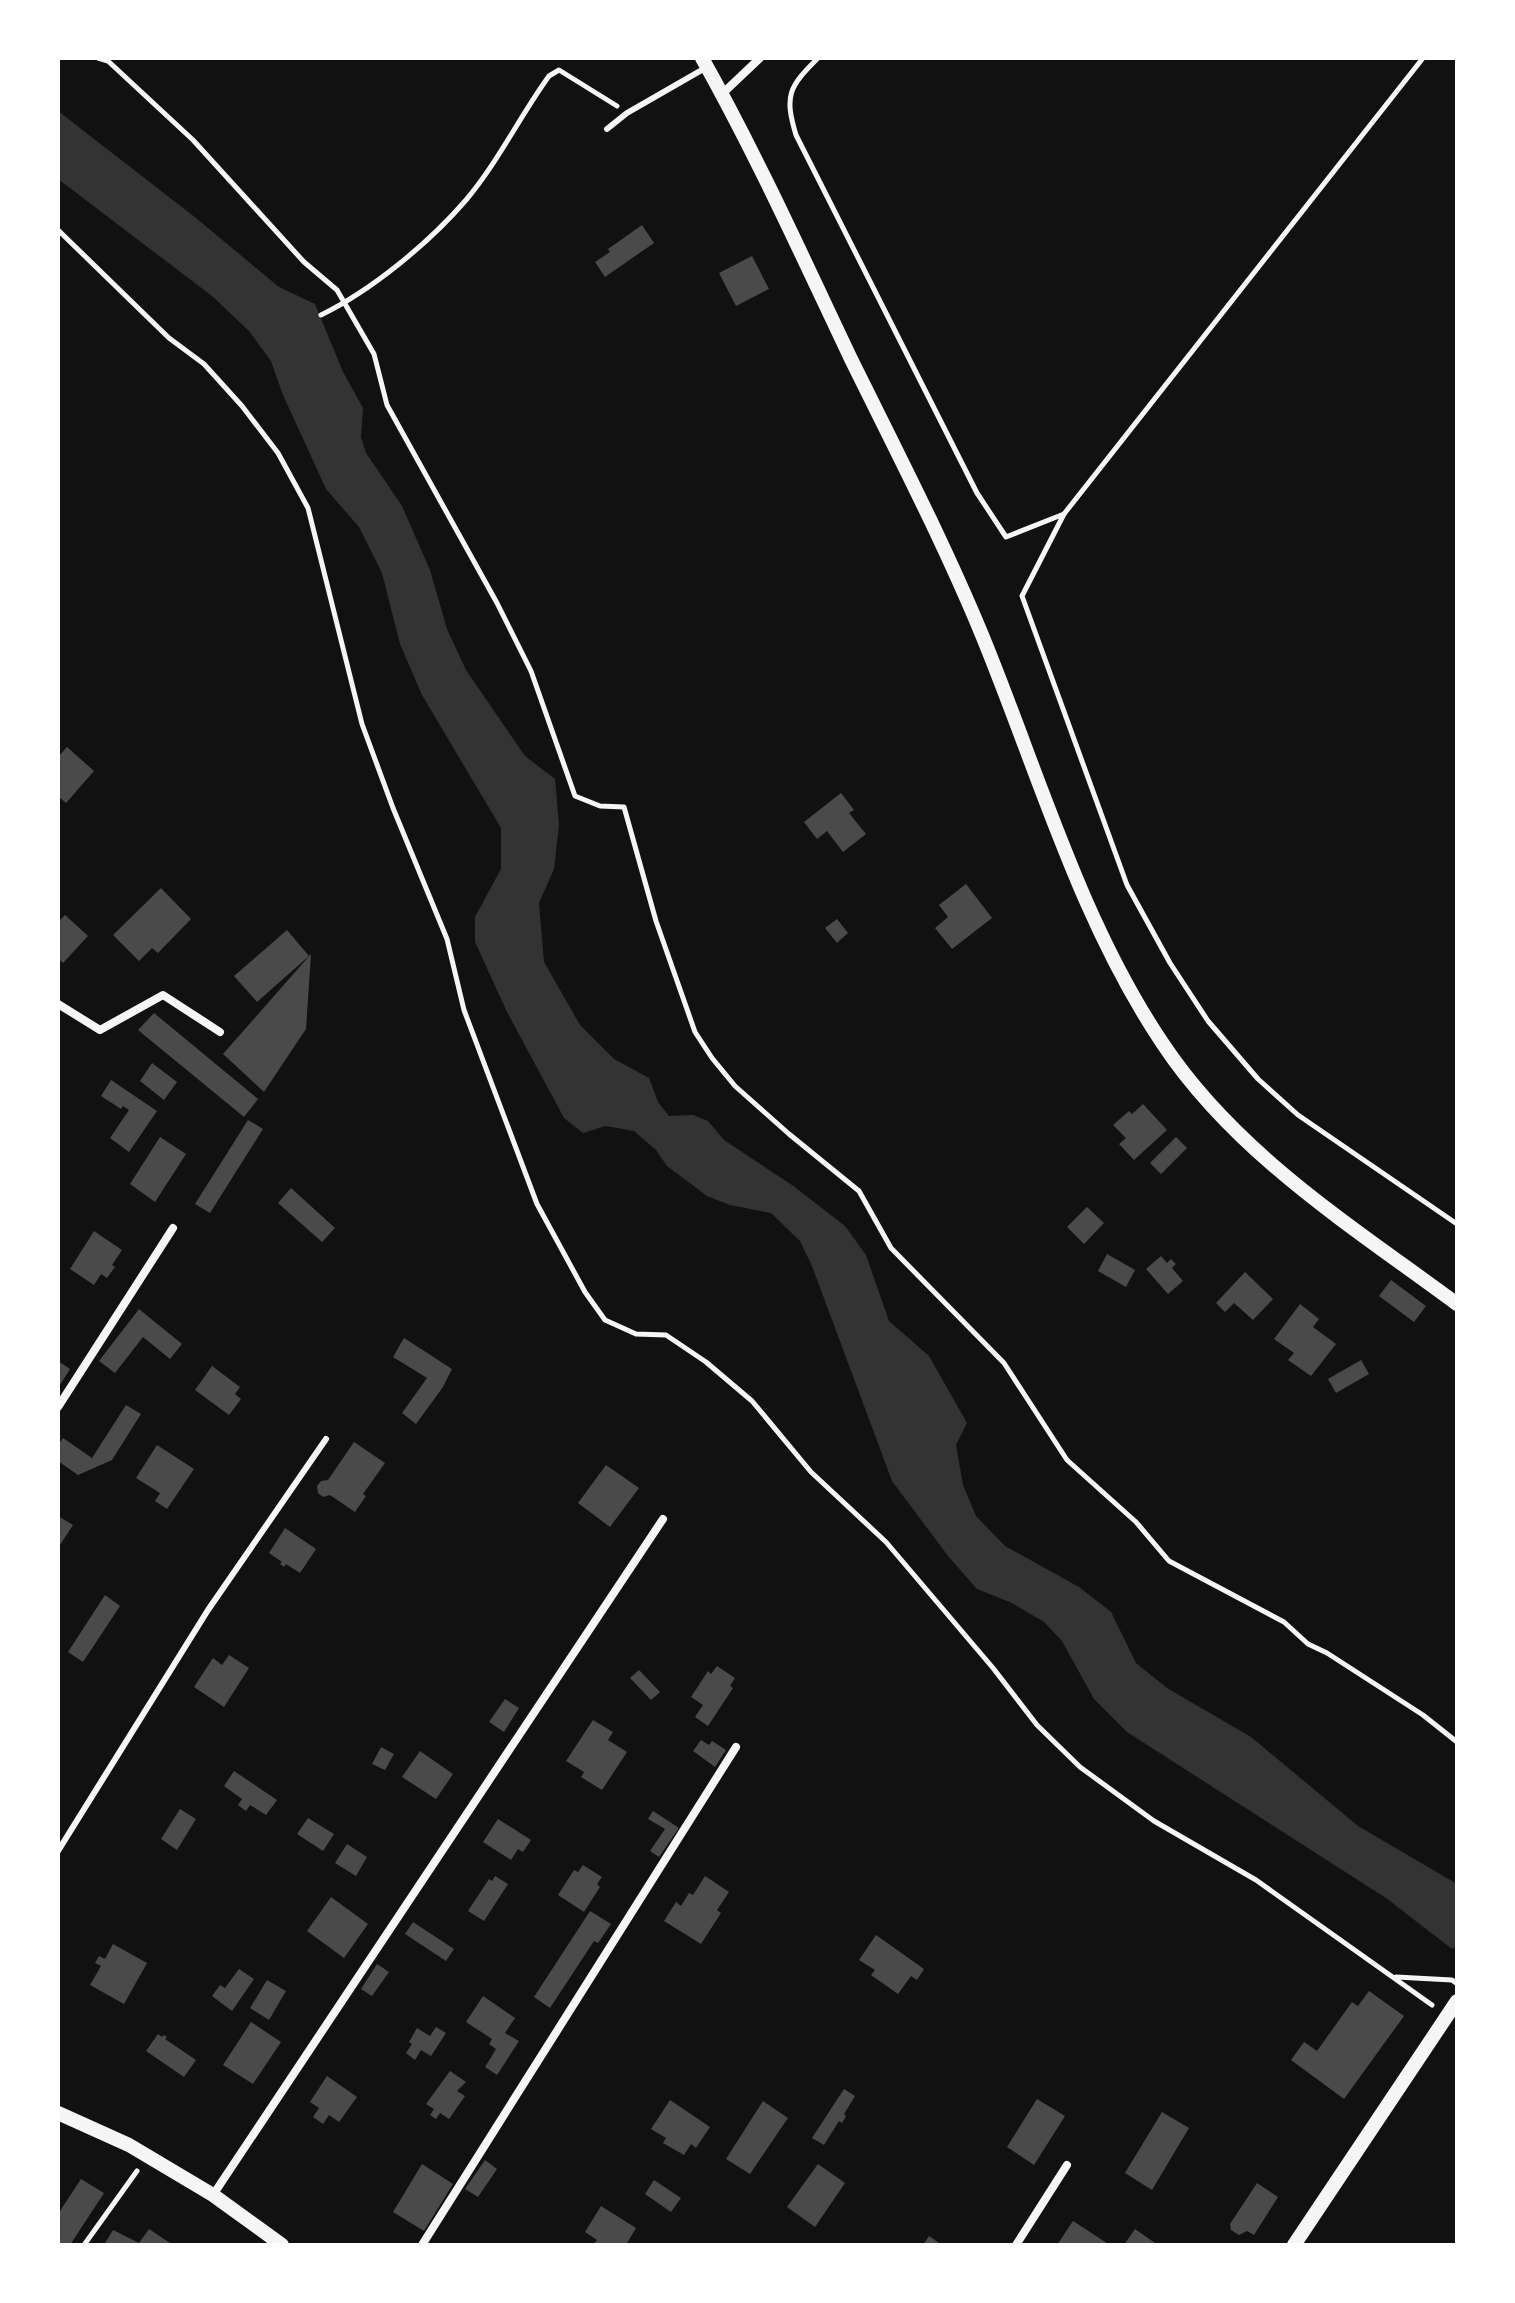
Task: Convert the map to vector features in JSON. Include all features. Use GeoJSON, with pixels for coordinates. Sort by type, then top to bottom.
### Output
{"type":"FeatureCollection","features":[{"type":"Feature","properties":{"kind":"street"},"geometry":{"type":"LineString","coordinates":[[722,94],[760,58]]}},
{"type":"Feature","properties":{"kind":"street"},"geometry":{"type":"LineString","coordinates":[[705,62],[963,590],[1012,709],[1068,861],[1115,961],[1163,1044],[1222,1118],[1295,1184],[1457,1304]]}},
{"type":"Feature","properties":{"kind":"street"},"geometry":{"type":"LineString","coordinates":[[58,1004],[100,1030],[163,995],[220,1032]]}},
{"type":"Feature","properties":{"kind":"street"},"geometry":{"type":"LineString","coordinates":[[58,1407],[173,1228]]}},
{"type":"Feature","properties":{"kind":"street"},"geometry":{"type":"LineString","coordinates":[[213,2195],[663,1519]]}},
{"type":"Feature","properties":{"kind":"street"},"geometry":{"type":"LineString","coordinates":[[422,2245],[736,1747]]}},
{"type":"Feature","properties":{"kind":"street"},"geometry":{"type":"LineString","coordinates":[[1294,2245],[1457,2001]]}},
{"type":"Feature","properties":{"kind":"street"},"geometry":{"type":"LineString","coordinates":[[58,2113],[148,2156],[213,2195],[282,2245]]}},
{"type":"Feature","properties":{"kind":"street"},"geometry":{"type":"LineString","coordinates":[[1016,2245],[1067,2165]]}},
{"type":"Feature","properties":{"kind":"lane"},"geometry":{"type":"LineString","coordinates":[[607,129],[705,62]]}},
{"type":"Feature","properties":{"kind":"lane"},"geometry":{"type":"LineString","coordinates":[[58,1851],[208,1610],[326,1439]]}},
{"type":"Feature","properties":{"kind":"path"},"geometry":{"type":"LineString","coordinates":[[98,58],[108,61],[193,140],[304,262],[337,290],[374,354],[387,405],[497,603],[531,671],[575,796],[600,806],[624,807],[656,921],[695,1032],[712,1058],[735,1086],[859,1191],[891,1248],[1004,1363],[1067,1460],[1136,1522],[1169,1561],[1284,1622],[1308,1644],[1423,1715],[1457,1742]]}},
{"type":"Feature","properties":{"kind":"path"},"geometry":{"type":"LineString","coordinates":[[818,58],[798,78],[787,105],[796,135],[977,493],[1006,537],[1064,514]]}},
{"type":"Feature","properties":{"kind":"path"},"geometry":{"type":"LineString","coordinates":[[1423,58],[1064,514],[1022,596],[1127,885],[1170,963],[1208,1021],[1258,1079],[1298,1115],[1457,1224]]}},
{"type":"Feature","properties":{"kind":"path"},"geometry":{"type":"LineString","coordinates":[[321,315],[345,304],[416,250],[466,200],[549,76],[559,70],[627,113]]}},
{"type":"Feature","properties":{"kind":"path"},"geometry":{"type":"LineString","coordinates":[[58,230],[169,338],[204,364],[242,406],[278,453],[308,508],[362,724],[447,939],[464,1010],[537,1204],[585,1292],[605,1320],[636,1334],[666,1335],[706,1362],[752,1401],[811,1472],[886,1542],[1037,1725],[1080,1767],[1154,1821],[1256,1880],[1425,1999]]}},
{"type":"Feature","properties":{"kind":"path"},"geometry":{"type":"LineString","coordinates":[[1396,1977],[1452,1980],[1457,1984]]}},
{"type":"Feature","properties":{"kind":"path"},"geometry":{"type":"LineString","coordinates":[[84,2245],[148,2156]]}},
{"type":"Feature","properties":{"kind":"shaded area"},"geometry":{"type":"Polygon","coordinates":[[[58,111],[279,287],[315,304],[343,372],[363,408],[361,437],[366,453],[402,506],[430,570],[447,629],[466,670],[525,756],[555,779],[559,825],[554,869],[539,903],[544,962],[580,1025],[614,1059],[649,1078],[658,1102],[669,1116],[693,1115],[708,1121],[724,1140],[792,1185],[845,1226],[866,1255],[889,1321],[929,1356],[967,1423],[956,1445],[963,1485],[976,1516],[1005,1546],[1079,1587],[1111,1612],[1136,1663],[1167,1688],[1251,1737],[1358,1826],[1457,1884],[1457,1946],[1452,1949],[1386,1898],[1127,1732],[1094,1699],[1062,1641],[1044,1622],[1012,1603],[977,1589],[892,1481],[812,1266],[800,1241],[771,1213],[730,1205],[707,1196],[667,1166],[656,1150],[634,1131],[606,1126],[583,1133],[564,1118],[507,1012],[475,942],[475,917],[501,869],[501,828],[422,695],[400,644],[382,573],[359,527],[326,489],[271,361],[249,331],[212,296],[58,179],[58,111]]]}},
{"type":"Feature","properties":{"kind":"building"},"geometry":{"type":"Polygon","coordinates":[[[642,225],[654,243],[605,277],[595,262],[642,225]]]}},
{"type":"Feature","properties":{"kind":"building"},"geometry":{"type":"Polygon","coordinates":[[[752,256],[769,289],[736,306],[719,273],[752,256]]]}},
{"type":"Feature","properties":{"kind":"building"},"geometry":{"type":"Polygon","coordinates":[[[67,747],[94,771],[66,803],[58,796],[58,757],[67,747]]]}},
{"type":"Feature","properties":{"kind":"building"},"geometry":{"type":"Polygon","coordinates":[[[841,793],[854,810],[849,813],[866,834],[843,852],[827,831],[817,839],[804,822],[841,793]]]}},
{"type":"Feature","properties":{"kind":"building"},"geometry":{"type":"Polygon","coordinates":[[[966,884],[992,918],[952,949],[935,928],[948,917],[939,905],[966,884]]]}},
{"type":"Feature","properties":{"kind":"building"},"geometry":{"type":"Polygon","coordinates":[[[161,888],[191,919],[158,953],[152,948],[139,961],[113,935],[161,888]]]}},
{"type":"Feature","properties":{"kind":"building"},"geometry":{"type":"Polygon","coordinates":[[[65,915],[88,936],[63,963],[58,958],[58,922],[65,915]]]}},
{"type":"Feature","properties":{"kind":"building"},"geometry":{"type":"Polygon","coordinates":[[[837,919],[848,933],[837,943],[825,928],[837,919]]]}},
{"type":"Feature","properties":{"kind":"building"},"geometry":{"type":"Polygon","coordinates":[[[287,930],[309,956],[257,1002],[234,976],[287,930]]]}},
{"type":"Feature","properties":{"kind":"building"},"geometry":{"type":"Polygon","coordinates":[[[311,954],[306,1029],[264,1092],[223,1054],[311,954]]]}},
{"type":"Feature","properties":{"kind":"building"},"geometry":{"type":"Polygon","coordinates":[[[154,1013],[258,1099],[244,1117],[138,1030],[154,1013]]]}},
{"type":"Feature","properties":{"kind":"building"},"geometry":{"type":"Polygon","coordinates":[[[152,1063],[177,1082],[164,1100],[140,1081],[152,1063]]]}},
{"type":"Feature","properties":{"kind":"building"},"geometry":{"type":"Polygon","coordinates":[[[111,1080],[157,1111],[129,1152],[110,1138],[129,1110],[123,1106],[121,1109],[101,1096],[111,1080]]]}},
{"type":"Feature","properties":{"kind":"building"},"geometry":{"type":"Polygon","coordinates":[[[1143,1104],[1167,1130],[1134,1160],[1119,1144],[1126,1138],[1113,1125],[1143,1104]]]}},
{"type":"Feature","properties":{"kind":"building"},"geometry":{"type":"Polygon","coordinates":[[[248,1120],[263,1129],[210,1213],[195,1204],[248,1120]]]}},
{"type":"Feature","properties":{"kind":"building"},"geometry":{"type":"Polygon","coordinates":[[[160,1137],[186,1154],[155,1202],[130,1184],[160,1137]]]}},
{"type":"Feature","properties":{"kind":"building"},"geometry":{"type":"Polygon","coordinates":[[[1176,1137],[1187,1148],[1161,1174],[1150,1163],[1176,1137]]]}},
{"type":"Feature","properties":{"kind":"building"},"geometry":{"type":"Polygon","coordinates":[[[291,1188],[335,1228],[322,1242],[278,1203],[291,1188]]]}},
{"type":"Feature","properties":{"kind":"building"},"geometry":{"type":"Polygon","coordinates":[[[1087,1207],[1104,1223],[1084,1244],[1067,1227],[1087,1207]]]}},
{"type":"Feature","properties":{"kind":"building"},"geometry":{"type":"Polygon","coordinates":[[[94,1231],[122,1250],[107,1278],[101,1274],[94,1285],[70,1269],[94,1231]]]}},
{"type":"Feature","properties":{"kind":"building"},"geometry":{"type":"Polygon","coordinates":[[[1107,1254],[1135,1270],[1126,1287],[1098,1271],[1107,1254]]]}},
{"type":"Feature","properties":{"kind":"building"},"geometry":{"type":"Polygon","coordinates":[[[1161,1256],[1167,1263],[1171,1259],[1176,1264],[1172,1268],[1183,1281],[1168,1294],[1146,1269],[1161,1256]]]}},
{"type":"Feature","properties":{"kind":"building"},"geometry":{"type":"Polygon","coordinates":[[[1245,1272],[1273,1299],[1253,1320],[1234,1303],[1225,1312],[1216,1303],[1245,1272]]]}},
{"type":"Feature","properties":{"kind":"building"},"geometry":{"type":"Polygon","coordinates":[[[1391,1280],[1426,1306],[1414,1322],[1379,1296],[1391,1280]]]}},
{"type":"Feature","properties":{"kind":"building"},"geometry":{"type":"Polygon","coordinates":[[[1300,1304],[1319,1319],[1313,1327],[1336,1344],[1311,1376],[1288,1360],[1294,1353],[1274,1339],[1300,1304]]]}},
{"type":"Feature","properties":{"kind":"building"},"geometry":{"type":"Polygon","coordinates":[[[139,1309],[182,1344],[170,1359],[143,1337],[115,1373],[99,1361],[139,1309]]]}},
{"type":"Feature","properties":{"kind":"building"},"geometry":{"type":"Polygon","coordinates":[[[404,1338],[452,1369],[416,1424],[402,1413],[427,1378],[393,1357],[404,1338]]]}},
{"type":"Feature","properties":{"kind":"building"},"geometry":{"type":"Polygon","coordinates":[[[1361,1360],[1369,1374],[1336,1393],[1328,1379],[1361,1360]]]}},
{"type":"Feature","properties":{"kind":"building"},"geometry":{"type":"Polygon","coordinates":[[[58,1361],[70,1369],[58,1388],[58,1361]]]}},
{"type":"Feature","properties":{"kind":"building"},"geometry":{"type":"Polygon","coordinates":[[[212,1366],[240,1387],[235,1394],[241,1399],[229,1415],[195,1390],[212,1366]]]}},
{"type":"Feature","properties":{"kind":"building"},"geometry":{"type":"Polygon","coordinates":[[[126,1405],[141,1414],[112,1460],[78,1475],[58,1461],[58,1445],[63,1438],[92,1458],[126,1405]]]}},
{"type":"Feature","properties":{"kind":"building"},"geometry":{"type":"Polygon","coordinates":[[[354,1442],[385,1463],[363,1494],[366,1496],[355,1512],[330,1495],[323,1497],[318,1493],[317,1486],[321,1481],[328,1480],[354,1442]]]}},
{"type":"Feature","properties":{"kind":"building"},"geometry":{"type":"Polygon","coordinates":[[[157,1445],[194,1469],[167,1509],[155,1501],[160,1493],[136,1478],[157,1445]]]}},
{"type":"Feature","properties":{"kind":"building"},"geometry":{"type":"Polygon","coordinates":[[[606,1465],[639,1488],[610,1527],[578,1503],[606,1465]]]}},
{"type":"Feature","properties":{"kind":"building"},"geometry":{"type":"Polygon","coordinates":[[[58,1516],[73,1525],[58,1548],[58,1516]]]}},
{"type":"Feature","properties":{"kind":"building"},"geometry":{"type":"Polygon","coordinates":[[[285,1528],[316,1549],[300,1573],[286,1564],[284,1567],[269,1553],[285,1528]]]}},
{"type":"Feature","properties":{"kind":"building"},"geometry":{"type":"Polygon","coordinates":[[[105,1595],[120,1606],[83,1662],[68,1652],[105,1595]]]}},
{"type":"Feature","properties":{"kind":"building"},"geometry":{"type":"Polygon","coordinates":[[[229,1655],[249,1668],[224,1707],[194,1687],[213,1658],[222,1665],[229,1655]]]}},
{"type":"Feature","properties":{"kind":"building"},"geometry":{"type":"Polygon","coordinates":[[[717,1666],[735,1678],[730,1686],[733,1688],[708,1726],[695,1717],[703,1705],[691,1697],[708,1671],[711,1674],[717,1666]]]}},
{"type":"Feature","properties":{"kind":"building"},"geometry":{"type":"Polygon","coordinates":[[[639,1670],[660,1692],[651,1700],[630,1678],[639,1670]]]}},
{"type":"Feature","properties":{"kind":"building"},"geometry":{"type":"Polygon","coordinates":[[[505,1699],[519,1708],[504,1732],[489,1722],[505,1699]]]}},
{"type":"Feature","properties":{"kind":"building"},"geometry":{"type":"Polygon","coordinates":[[[593,1720],[613,1732],[608,1740],[627,1752],[602,1790],[581,1777],[584,1772],[566,1761],[593,1720]]]}},
{"type":"Feature","properties":{"kind":"building"},"geometry":{"type":"Polygon","coordinates":[[[701,1740],[709,1745],[712,1741],[726,1750],[715,1767],[693,1751],[701,1740]]]}},
{"type":"Feature","properties":{"kind":"building"},"geometry":{"type":"Polygon","coordinates":[[[381,1747],[394,1754],[385,1770],[372,1764],[381,1747]]]}},
{"type":"Feature","properties":{"kind":"building"},"geometry":{"type":"Polygon","coordinates":[[[420,1751],[453,1774],[436,1799],[402,1777],[420,1751]]]}},
{"type":"Feature","properties":{"kind":"building"},"geometry":{"type":"Polygon","coordinates":[[[234,1771],[277,1800],[266,1815],[250,1805],[246,1811],[238,1805],[242,1799],[224,1786],[234,1771]]]}},
{"type":"Feature","properties":{"kind":"building"},"geometry":{"type":"Polygon","coordinates":[[[180,1809],[196,1819],[177,1850],[161,1839],[180,1809]]]}},
{"type":"Feature","properties":{"kind":"building"},"geometry":{"type":"Polygon","coordinates":[[[653,1811],[679,1828],[659,1857],[650,1851],[665,1829],[648,1819],[653,1811]]]}},
{"type":"Feature","properties":{"kind":"building"},"geometry":{"type":"Polygon","coordinates":[[[308,1818],[334,1834],[323,1851],[297,1834],[308,1818]]]}},
{"type":"Feature","properties":{"kind":"building"},"geometry":{"type":"Polygon","coordinates":[[[498,1819],[531,1840],[523,1852],[518,1849],[511,1860],[483,1842],[498,1819]]]}},
{"type":"Feature","properties":{"kind":"building"},"geometry":{"type":"Polygon","coordinates":[[[347,1844],[367,1857],[356,1876],[335,1863],[347,1844]]]}},
{"type":"Feature","properties":{"kind":"building"},"geometry":{"type":"Polygon","coordinates":[[[583,1865],[602,1877],[597,1884],[600,1887],[584,1912],[558,1895],[574,1870],[578,1872],[583,1865]]]}},
{"type":"Feature","properties":{"kind":"building"},"geometry":{"type":"Polygon","coordinates":[[[495,1876],[508,1884],[484,1921],[468,1911],[489,1879],[492,1881],[495,1876]]]}},
{"type":"Feature","properties":{"kind":"building"},"geometry":{"type":"Polygon","coordinates":[[[705,1876],[729,1892],[717,1910],[721,1913],[701,1944],[664,1921],[676,1902],[681,1906],[689,1893],[693,1895],[705,1876]]]}},
{"type":"Feature","properties":{"kind":"building"},"geometry":{"type":"Polygon","coordinates":[[[331,1897],[368,1924],[344,1958],[307,1931],[331,1897]]]}},
{"type":"Feature","properties":{"kind":"building"},"geometry":{"type":"Polygon","coordinates":[[[590,1911],[611,1924],[598,1943],[594,1941],[550,2008],[534,1997],[590,1911]]]}},
{"type":"Feature","properties":{"kind":"building"},"geometry":{"type":"Polygon","coordinates":[[[413,1922],[454,1949],[446,1961],[405,1934],[413,1922]]]}},
{"type":"Feature","properties":{"kind":"building"},"geometry":{"type":"Polygon","coordinates":[[[876,1935],[924,1969],[917,1980],[911,1976],[898,1994],[871,1975],[875,1970],[859,1960],[876,1935]]]}},
{"type":"Feature","properties":{"kind":"building"},"geometry":{"type":"Polygon","coordinates":[[[113,1944],[147,1963],[124,2004],[90,1985],[101,1966],[95,1963],[99,1956],[105,1959],[113,1944]]]}},
{"type":"Feature","properties":{"kind":"building"},"geometry":{"type":"Polygon","coordinates":[[[377,1964],[389,1972],[372,1996],[361,1989],[377,1964]]]}},
{"type":"Feature","properties":{"kind":"building"},"geometry":{"type":"Polygon","coordinates":[[[239,1969],[254,1979],[232,2011],[212,1996],[220,1985],[225,1988],[239,1969]]]}},
{"type":"Feature","properties":{"kind":"building"},"geometry":{"type":"Polygon","coordinates":[[[267,1980],[286,1991],[269,2020],[250,2008],[267,1980]]]}},
{"type":"Feature","properties":{"kind":"building"},"geometry":{"type":"Polygon","coordinates":[[[1369,1991],[1404,2016],[1344,2099],[1291,2060],[1304,2042],[1317,2051],[1352,2002],[1358,2006],[1369,1991]]]}},
{"type":"Feature","properties":{"kind":"building"},"geometry":{"type":"Polygon","coordinates":[[[483,1996],[515,2018],[505,2033],[519,2041],[497,2075],[485,2067],[496,2049],[489,2044],[492,2039],[466,2022],[483,1996]]]}},
{"type":"Feature","properties":{"kind":"building"},"geometry":{"type":"Polygon","coordinates":[[[251,2022],[281,2042],[253,2084],[223,2065],[251,2022]]]}},
{"type":"Feature","properties":{"kind":"building"},"geometry":{"type":"Polygon","coordinates":[[[436,2027],[446,2033],[431,2056],[421,2050],[415,2060],[406,2053],[417,2028],[430,2036],[436,2027]]]}},
{"type":"Feature","properties":{"kind":"building"},"geometry":{"type":"Polygon","coordinates":[[[158,2034],[167,2037],[165,2039],[196,2060],[184,2077],[146,2051],[158,2034]]]}},
{"type":"Feature","properties":{"kind":"building"},"geometry":{"type":"Polygon","coordinates":[[[450,2071],[466,2082],[457,2091],[465,2096],[449,2119],[440,2113],[436,2119],[430,2115],[434,2109],[426,2104],[450,2071]]]}},
{"type":"Feature","properties":{"kind":"building"},"geometry":{"type":"Polygon","coordinates":[[[327,2076],[357,2097],[339,2122],[329,2115],[323,2124],[313,2117],[319,2108],[310,2102],[327,2076]]]}},
{"type":"Feature","properties":{"kind":"building"},"geometry":{"type":"Polygon","coordinates":[[[844,2089],[855,2096],[842,2123],[839,2121],[824,2145],[812,2138],[844,2089]]]}},
{"type":"Feature","properties":{"kind":"building"},"geometry":{"type":"Polygon","coordinates":[[[1037,2099],[1065,2116],[1034,2165],[1007,2147],[1037,2099]]]}},
{"type":"Feature","properties":{"kind":"building"},"geometry":{"type":"Polygon","coordinates":[[[670,2100],[710,2127],[696,2148],[691,2144],[684,2155],[663,2143],[666,2138],[651,2129],[670,2100]]]}},
{"type":"Feature","properties":{"kind":"building"},"geometry":{"type":"Polygon","coordinates":[[[763,2101],[788,2118],[750,2174],[726,2159],[763,2101]]]}},
{"type":"Feature","properties":{"kind":"building"},"geometry":{"type":"Polygon","coordinates":[[[1162,2112],[1189,2128],[1152,2190],[1125,2173],[1162,2112]]]}},
{"type":"Feature","properties":{"kind":"building"},"geometry":{"type":"Polygon","coordinates":[[[485,2160],[497,2169],[478,2197],[465,2189],[485,2160]]]}},
{"type":"Feature","properties":{"kind":"building"},"geometry":{"type":"Polygon","coordinates":[[[422,2164],[453,2184],[424,2231],[393,2212],[422,2164]]]}},
{"type":"Feature","properties":{"kind":"building"},"geometry":{"type":"Polygon","coordinates":[[[818,2164],[845,2183],[815,2227],[787,2207],[818,2164]]]}},
{"type":"Feature","properties":{"kind":"building"},"geometry":{"type":"Polygon","coordinates":[[[81,2179],[104,2193],[70,2245],[58,2245],[58,2214],[81,2179]]]}},
{"type":"Feature","properties":{"kind":"building"},"geometry":{"type":"Polygon","coordinates":[[[654,2180],[681,2198],[671,2212],[645,2194],[654,2180]]]}},
{"type":"Feature","properties":{"kind":"building"},"geometry":{"type":"Polygon","coordinates":[[[1257,2183],[1278,2197],[1254,2235],[1247,2231],[1239,2235],[1231,2230],[1230,2224],[1257,2183]]]}},
{"type":"Feature","properties":{"kind":"building"},"geometry":{"type":"Polygon","coordinates":[[[601,2206],[636,2228],[626,2245],[593,2245],[597,2240],[585,2232],[601,2206]]]}},
{"type":"Feature","properties":{"kind":"building"},"geometry":{"type":"Polygon","coordinates":[[[1073,2221],[1110,2245],[1057,2245],[1073,2221]]]}},
{"type":"Feature","properties":{"kind":"building"},"geometry":{"type":"Polygon","coordinates":[[[149,2229],[173,2245],[104,2245],[113,2230],[139,2243],[149,2229]]]}},
{"type":"Feature","properties":{"kind":"building"},"geometry":{"type":"Polygon","coordinates":[[[1135,2229],[1158,2245],[1124,2245],[1135,2229]]]}},
{"type":"Feature","properties":{"kind":"building"},"geometry":{"type":"Polygon","coordinates":[[[929,2236],[942,2245],[923,2245],[929,2236]]]}}]}
